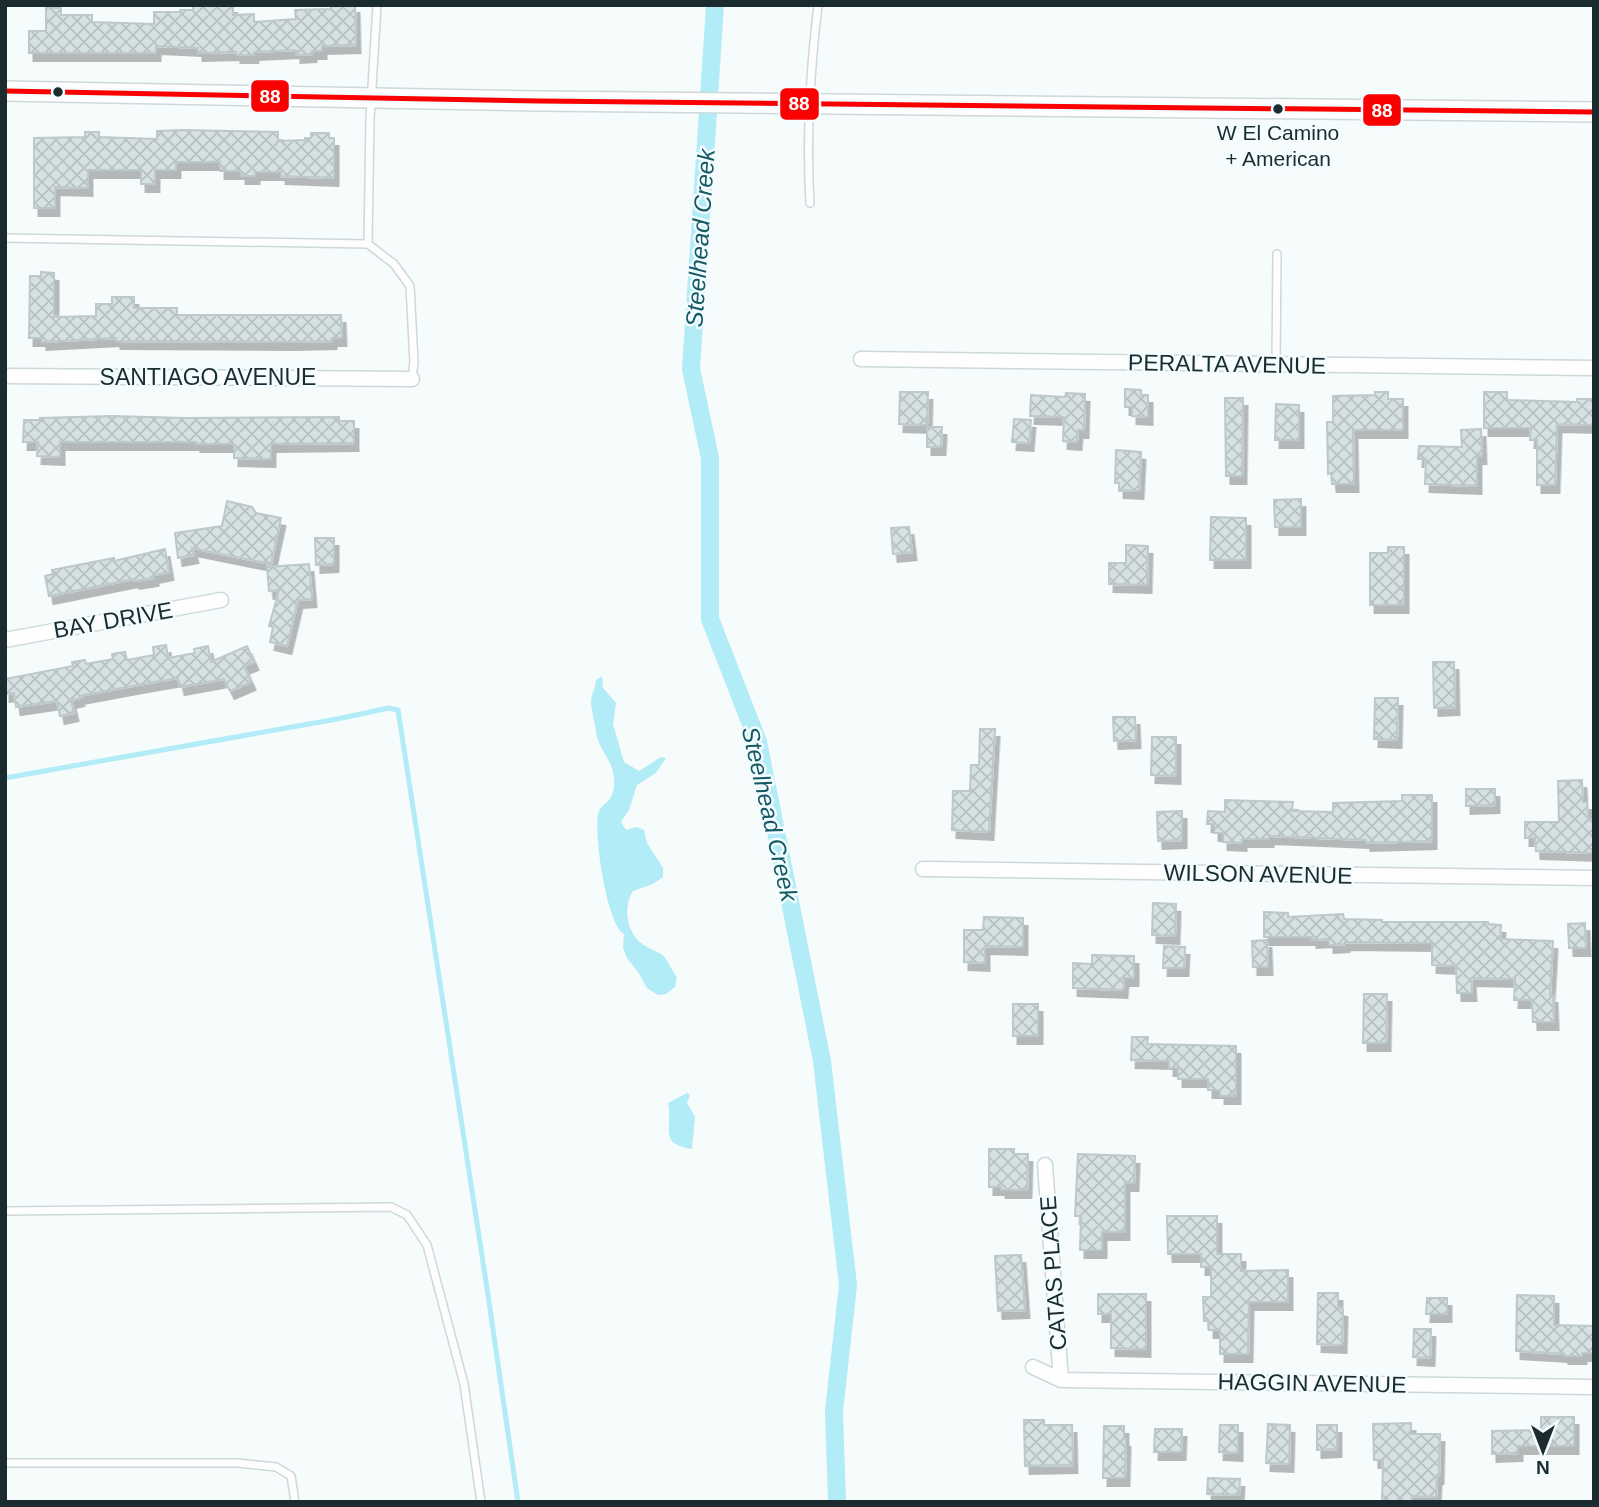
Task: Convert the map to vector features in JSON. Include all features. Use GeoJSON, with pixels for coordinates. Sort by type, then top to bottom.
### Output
{"type":"FeatureCollection","features":[{"type":"Feature","properties":{"kind":"main road"},"geometry":{"type":"LineString","coordinates":[[5,91],[540,101],[1594,113]]}},
{"type":"Feature","properties":{"kind":"street","name":"PERALTA AVENUE"},"geometry":{"type":"LineString","coordinates":[[860,359],[1594,368]]}},
{"type":"Feature","properties":{"kind":"street","name":"SANTIAGO AVENUE"},"geometry":{"type":"LineString","coordinates":[[5,376],[412,379]]}},
{"type":"Feature","properties":{"kind":"street","name":"BAY DRIVE"},"geometry":{"type":"LineString","coordinates":[[5,640],[221,600]]}},
{"type":"Feature","properties":{"kind":"street","name":"WILSON AVENUE"},"geometry":{"type":"LineString","coordinates":[[923,870],[1594,878]]}},
{"type":"Feature","properties":{"kind":"street","name":"CATAS PLACE"},"geometry":{"type":"LineString","coordinates":[[1045,1165],[1061,1380]]}},
{"type":"Feature","properties":{"kind":"street","name":"HAGGIN AVENUE"},"geometry":{"type":"LineString","coordinates":[[1032,1367],[1061,1380],[1594,1387]]}},
{"type":"Feature","properties":{"kind":"lane"},"geometry":{"type":"LineString","coordinates":[[368,244],[377,5]]}},
{"type":"Feature","properties":{"kind":"lane"},"geometry":{"type":"LineString","coordinates":[[810,203],[807,162],[808,103],[818,5]]}},
{"type":"Feature","properties":{"kind":"lane"},"geometry":{"type":"LineString","coordinates":[[5,238],[368,244],[394,264],[410,286],[414,362],[412,379]]}},
{"type":"Feature","properties":{"kind":"lane"},"geometry":{"type":"LineString","coordinates":[[1276,365],[1277,254]]}},
{"type":"Feature","properties":{"kind":"lane"},"geometry":{"type":"LineString","coordinates":[[5,1211],[391,1207],[407,1215],[427,1245],[464,1384],[481,1502]]}},
{"type":"Feature","properties":{"kind":"lane"},"geometry":{"type":"LineString","coordinates":[[5,1463],[237,1463],[276,1467],[290,1476],[295,1502]]}},
{"type":"Feature","properties":{"kind":"water"},"geometry":{"type":"Polygon","coordinates":[[[602,676],[603,688],[616,703],[613,724],[624,762],[639,771],[661,757],[666,758],[656,773],[637,785],[629,810],[621,822],[626,830],[637,827],[644,830],[647,843],[663,868],[663,877],[653,884],[633,891],[627,911],[629,925],[636,938],[663,956],[677,977],[675,987],[666,994],[658,995],[647,988],[627,958],[623,948],[624,934],[612,915],[603,879],[598,815],[613,793],[614,778],[597,738],[591,700],[596,680],[602,676]]]}},
{"type":"Feature","properties":{"kind":"water"},"geometry":{"type":"Polygon","coordinates":[[[687,1093],[690,1095],[687,1103],[695,1117],[692,1149],[681,1147],[669,1134],[668,1103],[687,1093]]]}},
{"type":"Feature","properties":{"kind":"building"},"geometry":{"type":"Polygon","coordinates":[[[193,5],[233,5],[233,15],[254,14],[254,22],[296,19],[295,10],[355,5],[356,45],[322,46],[322,51],[296,55],[296,50],[236,55],[236,52],[198,53],[198,48],[156,46],[156,53],[29,53],[29,31],[46,31],[46,8],[61,8],[61,15],[92,15],[92,22],[154,24],[154,12],[193,10],[193,5]]]}},
{"type":"Feature","properties":{"kind":"building"},"geometry":{"type":"Polygon","coordinates":[[[157,131],[278,132],[278,141],[305,140],[311,138],[311,133],[329,133],[329,138],[334,138],[334,178],[281,176],[281,172],[255,172],[255,176],[241,176],[241,171],[220,171],[220,162],[176,162],[176,170],[155,170],[155,184],[141,184],[141,170],[88,170],[88,188],[55,187],[55,208],[34,208],[34,138],[85,137],[85,132],[99,132],[99,137],[157,139],[157,131]]]}},
{"type":"Feature","properties":{"kind":"building"},"geometry":{"type":"Polygon","coordinates":[[[41,272],[54,273],[54,317],[96,316],[96,304],[112,304],[112,297],[134,297],[134,308],[177,308],[177,315],[341,315],[342,338],[332,338],[332,341],[291,342],[116,341],[116,338],[42,342],[42,338],[29,338],[30,276],[41,276],[41,272]]]}},
{"type":"Feature","properties":{"kind":"building"},"geometry":{"type":"Polygon","coordinates":[[[1125,389],[1141,390],[1141,395],[1148,395],[1148,417],[1132,416],[1132,407],[1125,407],[1125,389]]]}},
{"type":"Feature","properties":{"kind":"building"},"geometry":{"type":"Polygon","coordinates":[[[900,392],[928,392],[927,425],[899,424],[900,392]]]}},
{"type":"Feature","properties":{"kind":"building"},"geometry":{"type":"Polygon","coordinates":[[[1375,392],[1388,392],[1388,399],[1403,399],[1403,430],[1353,430],[1354,484],[1332,484],[1331,473],[1328,474],[1327,422],[1333,422],[1333,396],[1375,395],[1375,392]]]}},
{"type":"Feature","properties":{"kind":"building"},"geometry":{"type":"Polygon","coordinates":[[[1484,392],[1507,392],[1507,400],[1577,402],[1577,399],[1594,399],[1594,425],[1557,424],[1555,485],[1537,485],[1537,440],[1530,440],[1531,428],[1484,428],[1484,392]]]}},
{"type":"Feature","properties":{"kind":"building"},"geometry":{"type":"Polygon","coordinates":[[[1066,393],[1085,394],[1084,430],[1078,430],[1077,442],[1063,441],[1064,417],[1030,416],[1031,395],[1065,397],[1066,393]]]}},
{"type":"Feature","properties":{"kind":"building"},"geometry":{"type":"Polygon","coordinates":[[[1225,398],[1243,398],[1242,476],[1226,476],[1225,398]]]}},
{"type":"Feature","properties":{"kind":"building"},"geometry":{"type":"Polygon","coordinates":[[[1276,404],[1299,405],[1299,440],[1275,440],[1276,404]]]}},
{"type":"Feature","properties":{"kind":"building"},"geometry":{"type":"Polygon","coordinates":[[[112,416],[339,417],[339,421],[354,421],[354,443],[271,444],[271,459],[234,458],[234,444],[196,442],[60,442],[60,457],[37,456],[38,442],[23,442],[24,420],[112,416]]]}},
{"type":"Feature","properties":{"kind":"building"},"geometry":{"type":"Polygon","coordinates":[[[1014,419],[1031,420],[1029,443],[1012,442],[1014,419]]]}},
{"type":"Feature","properties":{"kind":"building"},"geometry":{"type":"Polygon","coordinates":[[[927,427],[942,427],[941,447],[927,447],[927,427]]]}},
{"type":"Feature","properties":{"kind":"building"},"geometry":{"type":"Polygon","coordinates":[[[1481,429],[1482,456],[1477,456],[1477,486],[1425,484],[1426,459],[1418,459],[1419,446],[1462,447],[1461,430],[1481,429]]]}},
{"type":"Feature","properties":{"kind":"building"},"geometry":{"type":"Polygon","coordinates":[[[1116,450],[1141,452],[1139,491],[1119,490],[1119,483],[1115,483],[1116,450]]]}},
{"type":"Feature","properties":{"kind":"building"},"geometry":{"type":"Polygon","coordinates":[[[1301,499],[1301,527],[1275,527],[1274,500],[1301,499]]]}},
{"type":"Feature","properties":{"kind":"building"},"geometry":{"type":"Polygon","coordinates":[[[227,501],[252,507],[256,513],[281,518],[271,564],[192,548],[194,555],[178,558],[175,533],[222,526],[227,501]]]}},
{"type":"Feature","properties":{"kind":"building"},"geometry":{"type":"Polygon","coordinates":[[[1211,517],[1246,518],[1246,560],[1210,560],[1211,517]]]}},
{"type":"Feature","properties":{"kind":"building"},"geometry":{"type":"Polygon","coordinates":[[[909,527],[912,552],[893,554],[891,528],[909,527]]]}},
{"type":"Feature","properties":{"kind":"building"},"geometry":{"type":"Polygon","coordinates":[[[315,538],[334,538],[334,564],[316,565],[315,538]]]}},
{"type":"Feature","properties":{"kind":"building"},"geometry":{"type":"Polygon","coordinates":[[[1126,545],[1148,546],[1147,585],[1109,584],[1109,563],[1126,563],[1126,545]]]}},
{"type":"Feature","properties":{"kind":"building"},"geometry":{"type":"Polygon","coordinates":[[[1388,547],[1404,547],[1404,605],[1370,605],[1370,553],[1388,553],[1388,547]]]}},
{"type":"Feature","properties":{"kind":"building"},"geometry":{"type":"Polygon","coordinates":[[[165,549],[169,572],[154,575],[154,578],[134,579],[49,596],[45,576],[53,574],[52,570],[114,558],[114,561],[165,549]]]}},
{"type":"Feature","properties":{"kind":"building"},"geometry":{"type":"Polygon","coordinates":[[[309,564],[312,599],[298,600],[287,646],[270,642],[273,627],[269,626],[279,590],[269,591],[267,567],[309,564]]]}},
{"type":"Feature","properties":{"kind":"building"},"geometry":{"type":"Polygon","coordinates":[[[166,645],[168,658],[195,653],[194,649],[208,646],[211,662],[247,646],[254,662],[244,666],[251,682],[230,691],[224,679],[180,687],[178,678],[138,685],[79,696],[80,698],[71,700],[74,713],[60,716],[57,701],[16,707],[14,693],[5,694],[5,679],[73,666],[72,662],[85,660],[86,664],[113,659],[112,654],[125,652],[127,660],[154,655],[153,647],[166,645]]]}},
{"type":"Feature","properties":{"kind":"building"},"geometry":{"type":"Polygon","coordinates":[[[1433,662],[1454,662],[1455,707],[1434,708],[1433,662]]]}},
{"type":"Feature","properties":{"kind":"building"},"geometry":{"type":"Polygon","coordinates":[[[1375,698],[1398,698],[1397,740],[1374,739],[1375,698]]]}},
{"type":"Feature","properties":{"kind":"building"},"geometry":{"type":"Polygon","coordinates":[[[1113,717],[1135,717],[1136,740],[1114,741],[1113,717]]]}},
{"type":"Feature","properties":{"kind":"building"},"geometry":{"type":"Polygon","coordinates":[[[980,729],[995,729],[989,832],[952,830],[953,791],[970,791],[971,765],[979,765],[980,729]]]}},
{"type":"Feature","properties":{"kind":"building"},"geometry":{"type":"Polygon","coordinates":[[[1152,737],[1176,737],[1176,776],[1151,775],[1152,737]]]}},
{"type":"Feature","properties":{"kind":"building"},"geometry":{"type":"Polygon","coordinates":[[[1582,780],[1583,802],[1587,802],[1588,819],[1594,819],[1594,853],[1536,851],[1535,838],[1525,838],[1525,822],[1559,822],[1558,781],[1582,780]]]}},
{"type":"Feature","properties":{"kind":"building"},"geometry":{"type":"Polygon","coordinates":[[[1466,789],[1495,789],[1495,805],[1466,806],[1466,789]]]}},
{"type":"Feature","properties":{"kind":"building"},"geometry":{"type":"Polygon","coordinates":[[[1402,795],[1432,795],[1432,841],[1366,843],[1366,840],[1269,836],[1269,839],[1242,839],[1242,843],[1223,842],[1223,833],[1214,833],[1214,824],[1207,824],[1208,811],[1225,812],[1225,800],[1293,802],[1292,811],[1333,812],[1333,803],[1402,801],[1402,795]]]}},
{"type":"Feature","properties":{"kind":"building"},"geometry":{"type":"Polygon","coordinates":[[[1182,811],[1182,840],[1158,841],[1157,812],[1182,811]]]}},
{"type":"Feature","properties":{"kind":"building"},"geometry":{"type":"Polygon","coordinates":[[[1153,903],[1176,904],[1175,936],[1152,935],[1153,903]]]}},
{"type":"Feature","properties":{"kind":"building"},"geometry":{"type":"Polygon","coordinates":[[[1264,912],[1288,913],[1288,917],[1343,914],[1344,919],[1382,922],[1488,922],[1501,925],[1500,939],[1553,941],[1550,995],[1553,995],[1554,1022],[1533,1022],[1532,1000],[1514,1000],[1515,979],[1471,978],[1472,993],[1457,993],[1456,966],[1432,965],[1432,943],[1345,942],[1329,945],[1329,939],[1264,937],[1264,912]]]}},
{"type":"Feature","properties":{"kind":"building"},"geometry":{"type":"Polygon","coordinates":[[[984,917],[1023,918],[1023,947],[985,946],[985,963],[964,962],[964,930],[983,930],[984,917]]]}},
{"type":"Feature","properties":{"kind":"building"},"geometry":{"type":"Polygon","coordinates":[[[1585,923],[1586,948],[1569,948],[1568,924],[1585,923]]]}},
{"type":"Feature","properties":{"kind":"building"},"geometry":{"type":"Polygon","coordinates":[[[1267,940],[1268,967],[1253,967],[1252,941],[1267,940]]]}},
{"type":"Feature","properties":{"kind":"building"},"geometry":{"type":"Polygon","coordinates":[[[1164,946],[1185,947],[1184,968],[1163,968],[1164,946]]]}},
{"type":"Feature","properties":{"kind":"building"},"geometry":{"type":"Polygon","coordinates":[[[1092,955],[1134,956],[1134,978],[1124,978],[1123,990],[1073,988],[1073,963],[1092,964],[1092,955]]]}},
{"type":"Feature","properties":{"kind":"building"},"geometry":{"type":"Polygon","coordinates":[[[1364,994],[1387,994],[1386,1043],[1363,1043],[1364,994]]]}},
{"type":"Feature","properties":{"kind":"building"},"geometry":{"type":"Polygon","coordinates":[[[1013,1004],[1038,1004],[1038,1036],[1013,1036],[1013,1004]]]}},
{"type":"Feature","properties":{"kind":"building"},"geometry":{"type":"Polygon","coordinates":[[[1132,1037],[1148,1037],[1147,1044],[1236,1046],[1236,1096],[1220,1096],[1220,1090],[1208,1090],[1208,1079],[1178,1079],[1178,1068],[1169,1068],[1169,1061],[1131,1060],[1132,1037]]]}},
{"type":"Feature","properties":{"kind":"building"},"geometry":{"type":"Polygon","coordinates":[[[989,1149],[1014,1149],[1014,1154],[1028,1154],[1027,1190],[989,1187],[989,1149]]]}},
{"type":"Feature","properties":{"kind":"building"},"geometry":{"type":"Polygon","coordinates":[[[1078,1154],[1135,1156],[1134,1183],[1125,1183],[1125,1232],[1102,1232],[1102,1250],[1080,1250],[1081,1216],[1075,1216],[1078,1154]]]}},
{"type":"Feature","properties":{"kind":"building"},"geometry":{"type":"Polygon","coordinates":[[[1167,1216],[1217,1216],[1217,1254],[1241,1254],[1241,1271],[1288,1270],[1288,1302],[1249,1302],[1248,1354],[1220,1354],[1220,1330],[1209,1330],[1209,1321],[1204,1321],[1203,1297],[1211,1297],[1211,1267],[1201,1267],[1201,1254],[1168,1254],[1167,1216]]]}},
{"type":"Feature","properties":{"kind":"building"},"geometry":{"type":"Polygon","coordinates":[[[1021,1255],[1025,1310],[998,1311],[995,1256],[1021,1255]]]}},
{"type":"Feature","properties":{"kind":"building"},"geometry":{"type":"Polygon","coordinates":[[[1318,1293],[1338,1293],[1338,1308],[1343,1309],[1342,1345],[1317,1344],[1318,1293]]]}},
{"type":"Feature","properties":{"kind":"building"},"geometry":{"type":"Polygon","coordinates":[[[1098,1294],[1146,1294],[1146,1349],[1111,1348],[1111,1314],[1098,1314],[1098,1294]]]}},
{"type":"Feature","properties":{"kind":"building"},"geometry":{"type":"Polygon","coordinates":[[[1517,1295],[1554,1296],[1554,1325],[1594,1326],[1594,1353],[1564,1356],[1516,1351],[1517,1295]]]}},
{"type":"Feature","properties":{"kind":"building"},"geometry":{"type":"Polygon","coordinates":[[[1427,1298],[1447,1298],[1447,1314],[1426,1314],[1427,1298]]]}},
{"type":"Feature","properties":{"kind":"building"},"geometry":{"type":"Polygon","coordinates":[[[1414,1329],[1431,1329],[1430,1358],[1413,1357],[1414,1329]]]}},
{"type":"Feature","properties":{"kind":"building"},"geometry":{"type":"Polygon","coordinates":[[[1541,1417],[1574,1417],[1574,1446],[1518,1446],[1518,1453],[1492,1454],[1492,1431],[1541,1430],[1541,1417]]]}},
{"type":"Feature","properties":{"kind":"building"},"geometry":{"type":"Polygon","coordinates":[[[1024,1420],[1044,1420],[1044,1425],[1072,1425],[1073,1465],[1025,1466],[1024,1420]]]}},
{"type":"Feature","properties":{"kind":"building"},"geometry":{"type":"Polygon","coordinates":[[[1411,1423],[1411,1434],[1440,1434],[1436,1497],[1412,1496],[1412,1502],[1382,1502],[1383,1460],[1374,1460],[1373,1424],[1411,1423]]]}},
{"type":"Feature","properties":{"kind":"building"},"geometry":{"type":"Polygon","coordinates":[[[1268,1424],[1290,1425],[1289,1464],[1266,1463],[1268,1424]]]}},
{"type":"Feature","properties":{"kind":"building"},"geometry":{"type":"Polygon","coordinates":[[[1220,1425],[1238,1425],[1238,1453],[1219,1452],[1220,1425]]]}},
{"type":"Feature","properties":{"kind":"building"},"geometry":{"type":"Polygon","coordinates":[[[1317,1425],[1337,1425],[1337,1449],[1317,1450],[1317,1425]]]}},
{"type":"Feature","properties":{"kind":"building"},"geometry":{"type":"Polygon","coordinates":[[[1104,1426],[1124,1426],[1125,1478],[1103,1478],[1104,1426]]]}},
{"type":"Feature","properties":{"kind":"building"},"geometry":{"type":"Polygon","coordinates":[[[1155,1429],[1182,1429],[1181,1452],[1154,1452],[1155,1429]]]}},
{"type":"Feature","properties":{"kind":"building"},"geometry":{"type":"Polygon","coordinates":[[[1208,1478],[1240,1479],[1239,1495],[1207,1494],[1208,1478]]]}},
{"type":"Feature","properties":{"kind":"waterway","name":"Steelhead Creek"},"geometry":{"type":"LineString","coordinates":[[715,5],[691,369],[710,458],[710,619],[758,742],[822,1061],[848,1285],[834,1411],[837,1502]]}},
{"type":"Feature","properties":{"kind":"waterway"},"geometry":{"type":"LineString","coordinates":[[5,778],[389,708],[398,710],[518,1502]]}},
{"type":"Feature","properties":{"kind":"transit line","name":"88"},"geometry":{"type":"LineString","coordinates":[[5,91],[540,101],[1594,112]]}},
{"type":"Feature","properties":{"kind":"place","name":"W El Camino + American"},"geometry":{"type":"Point","coordinates":[1278,109]}}]}
